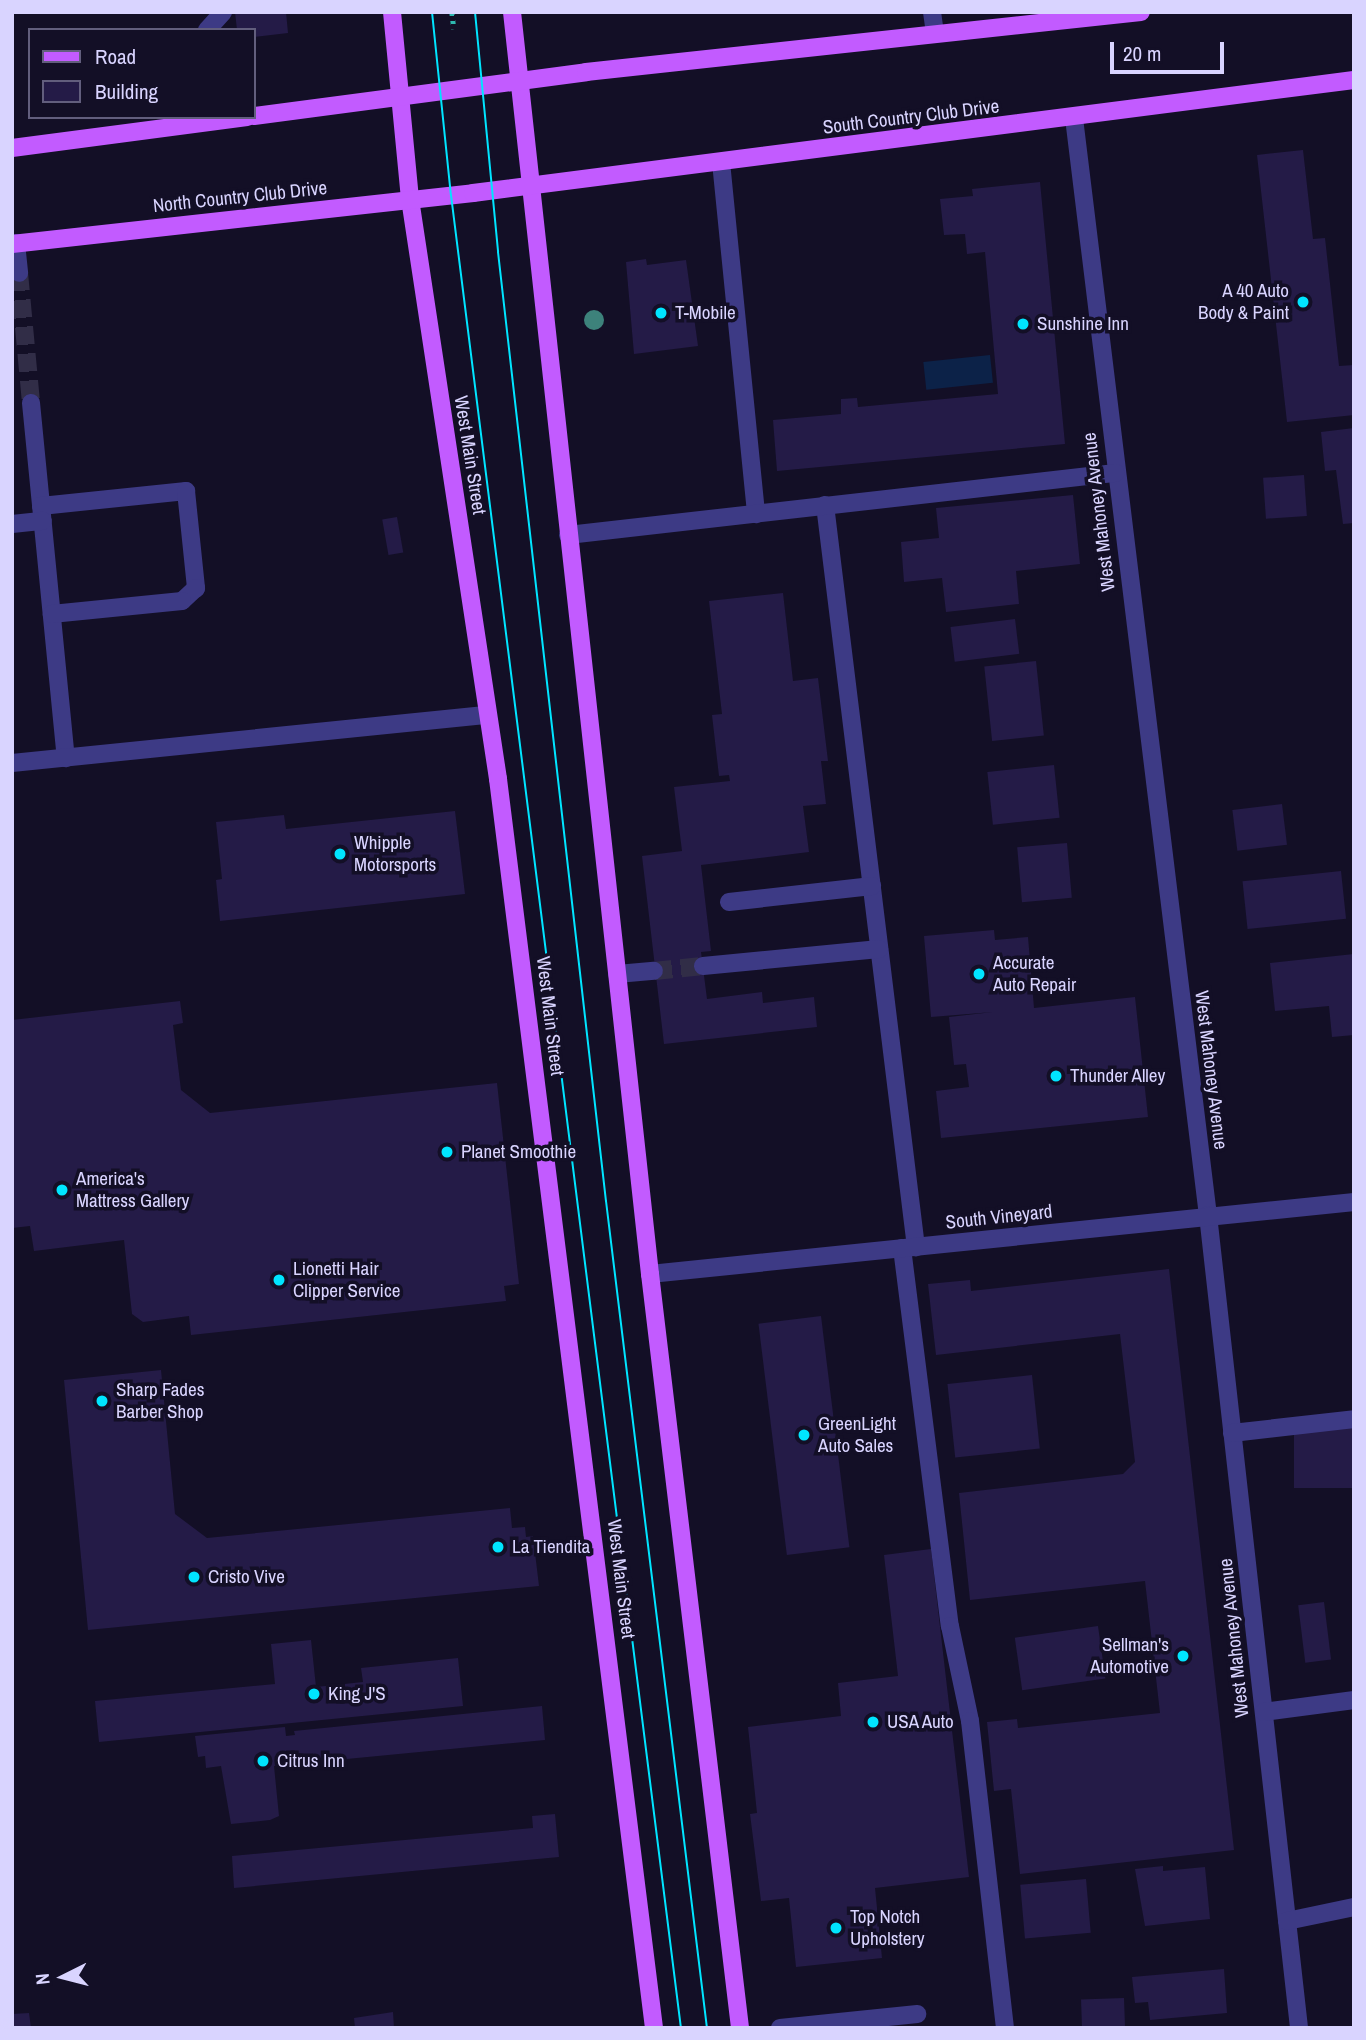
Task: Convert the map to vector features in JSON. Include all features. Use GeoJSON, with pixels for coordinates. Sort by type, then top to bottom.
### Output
{"type":"FeatureCollection","features":[{"type":"Feature","properties":{"kind":"main road","name":"West Main Street"},"geometry":{"type":"LineString","coordinates":[[392,12],[410,199],[488,715],[654,2028]]}},
{"type":"Feature","properties":{"kind":"main road"},"geometry":{"type":"LineString","coordinates":[[512,12],[650,1274],[740,2028]]}},
{"type":"Feature","properties":{"kind":"main road"},"geometry":{"type":"LineString","coordinates":[[256,116],[519,81],[1141,12]]}},
{"type":"Feature","properties":{"kind":"main road","name":"South Country Club Drive"},"geometry":{"type":"LineString","coordinates":[[473,193],[1354,80]]}},
{"type":"Feature","properties":{"kind":"main road"},"geometry":{"type":"LineString","coordinates":[[12,148],[232,119]]}},
{"type":"Feature","properties":{"kind":"main road","name":"North Country Club Drive"},"geometry":{"type":"LineString","coordinates":[[14,243],[473,193]]}},
{"type":"Feature","properties":{"kind":"street"},"geometry":{"type":"LineString","coordinates":[[209,28],[223,12]]}},
{"type":"Feature","properties":{"kind":"street"},"geometry":{"type":"LineString","coordinates":[[932,12],[935,33]]}},
{"type":"Feature","properties":{"kind":"street","name":"West Mahoney Avenue"},"geometry":{"type":"LineString","coordinates":[[1074,118],[1115,472],[1208,1215],[1299,2028]]}},
{"type":"Feature","properties":{"kind":"street"},"geometry":{"type":"LineString","coordinates":[[721,162],[756,513]]}},
{"type":"Feature","properties":{"kind":"street"},"geometry":{"type":"LineString","coordinates":[[14,243],[19,273]]}},
{"type":"Feature","properties":{"kind":"street"},"geometry":{"type":"LineString","coordinates":[[31,403],[66,758]]}},
{"type":"Feature","properties":{"kind":"street"},"geometry":{"type":"LineString","coordinates":[[568,535],[1115,472]]}},
{"type":"Feature","properties":{"kind":"street"},"geometry":{"type":"LineString","coordinates":[[12,524],[42,514],[186,491],[196,588],[182,601],[52,614]]}},
{"type":"Feature","properties":{"kind":"street"},"geometry":{"type":"LineString","coordinates":[[825,505],[872,886],[950,1626],[970,1721],[1004,2028]]}},
{"type":"Feature","properties":{"kind":"street"},"geometry":{"type":"LineString","coordinates":[[12,762],[488,715]]}},
{"type":"Feature","properties":{"kind":"street"},"geometry":{"type":"LineString","coordinates":[[729,902],[872,886]]}},
{"type":"Feature","properties":{"kind":"street"},"geometry":{"type":"LineString","coordinates":[[703,966],[878,949]]}},
{"type":"Feature","properties":{"kind":"street"},"geometry":{"type":"LineString","coordinates":[[617,974],[654,971]]}},
{"type":"Feature","properties":{"kind":"street","name":"South Vineyard"},"geometry":{"type":"LineString","coordinates":[[650,1274],[1354,1202]]}},
{"type":"Feature","properties":{"kind":"street"},"geometry":{"type":"LineString","coordinates":[[1232,1433],[1354,1419]]}},
{"type":"Feature","properties":{"kind":"street"},"geometry":{"type":"LineString","coordinates":[[1264,1712],[1354,1700]]}},
{"type":"Feature","properties":{"kind":"street"},"geometry":{"type":"LineString","coordinates":[[1287,1921],[1354,1907]]}},
{"type":"Feature","properties":{"kind":"street"},"geometry":{"type":"LineString","coordinates":[[780,2028],[917,2014]]}},
{"type":"Feature","properties":{"kind":"path"},"geometry":{"type":"LineString","coordinates":[[452,12],[454,29]]}},
{"type":"Feature","properties":{"kind":"water"},"geometry":{"type":"Polygon","coordinates":[[[990,355],[993,383],[926,390],[923,362],[990,355]]]}},
{"type":"Feature","properties":{"kind":"building"},"geometry":{"type":"Polygon","coordinates":[[[235,12],[286,12],[288,33],[256,37],[256,28],[237,28],[235,12]]]}},
{"type":"Feature","properties":{"kind":"building","name":"A 40 Auto Body & Paint"},"geometry":{"type":"Polygon","coordinates":[[[1303,150],[1313,239],[1325,238],[1339,366],[1354,365],[1354,415],[1287,422],[1257,155],[1303,150]]]}},
{"type":"Feature","properties":{"kind":"building","name":"Sunshine Inn"},"geometry":{"type":"Polygon","coordinates":[[[1040,182],[1065,444],[777,471],[773,420],[841,414],[841,399],[857,398],[858,407],[998,394],[985,252],[967,254],[965,234],[944,235],[940,199],[973,196],[972,189],[1040,182]]]}},
{"type":"Feature","properties":{"kind":"building","name":"T-Mobile"},"geometry":{"type":"Polygon","coordinates":[[[646,259],[647,265],[686,260],[698,346],[634,354],[626,262],[646,259]]]}},
{"type":"Feature","properties":{"kind":"building"},"geometry":{"type":"Polygon","coordinates":[[[1354,428],[1354,523],[1343,524],[1336,470],[1325,471],[1321,432],[1354,428]]]}},
{"type":"Feature","properties":{"kind":"building"},"geometry":{"type":"Polygon","coordinates":[[[1304,475],[1307,516],[1266,519],[1263,478],[1304,475]]]}},
{"type":"Feature","properties":{"kind":"building"},"geometry":{"type":"Polygon","coordinates":[[[1073,495],[1080,564],[1016,571],[1019,604],[946,612],[942,578],[904,582],[901,542],[939,538],[936,508],[1073,495]]]}},
{"type":"Feature","properties":{"kind":"building"},"geometry":{"type":"Polygon","coordinates":[[[397,517],[403,552],[388,555],[382,520],[397,517]]]}},
{"type":"Feature","properties":{"kind":"building"},"geometry":{"type":"Polygon","coordinates":[[[783,593],[793,681],[818,678],[828,761],[821,761],[826,804],[803,806],[809,852],[701,865],[711,951],[701,952],[707,999],[762,992],[763,1003],[814,997],[817,1027],[664,1044],[642,856],[682,851],[674,787],[730,781],[729,775],[719,776],[712,715],[722,714],[709,601],[783,593]]]}},
{"type":"Feature","properties":{"kind":"building"},"geometry":{"type":"Polygon","coordinates":[[[1015,619],[1019,654],[955,662],[950,627],[1015,619]]]}},
{"type":"Feature","properties":{"kind":"building"},"geometry":{"type":"Polygon","coordinates":[[[1036,661],[1044,736],[992,741],[984,666],[1036,661]]]}},
{"type":"Feature","properties":{"kind":"building"},"geometry":{"type":"Polygon","coordinates":[[[1054,765],[1060,818],[993,825],[987,772],[1054,765]]]}},
{"type":"Feature","properties":{"kind":"building"},"geometry":{"type":"Polygon","coordinates":[[[1282,804],[1287,845],[1237,851],[1232,810],[1282,804]]]}},
{"type":"Feature","properties":{"kind":"building","name":"Whipple Motorsports"},"geometry":{"type":"Polygon","coordinates":[[[455,811],[465,894],[220,921],[216,880],[222,879],[216,822],[284,815],[286,829],[455,811]]]}},
{"type":"Feature","properties":{"kind":"building"},"geometry":{"type":"Polygon","coordinates":[[[1067,843],[1072,898],[1022,902],[1017,847],[1067,843]]]}},
{"type":"Feature","properties":{"kind":"building"},"geometry":{"type":"Polygon","coordinates":[[[1341,871],[1346,919],[1248,929],[1243,881],[1341,871]]]}},
{"type":"Feature","properties":{"kind":"building","name":"Thunder Alley"},"geometry":{"type":"Polygon","coordinates":[[[994,930],[995,940],[1028,937],[1034,1008],[1135,997],[1148,1117],[941,1138],[936,1091],[969,1087],[966,1064],[954,1065],[949,1017],[993,1012],[931,1017],[924,936],[994,930]]]}},
{"type":"Feature","properties":{"kind":"building"},"geometry":{"type":"Polygon","coordinates":[[[1354,954],[1354,1035],[1332,1037],[1329,1006],[1275,1011],[1270,963],[1354,954]]]}},
{"type":"Feature","properties":{"kind":"building"},"geometry":{"type":"Polygon","coordinates":[[[180,1001],[183,1023],[173,1025],[181,1090],[210,1113],[497,1083],[519,1284],[504,1286],[506,1301],[191,1335],[189,1316],[143,1322],[132,1314],[124,1240],[34,1251],[30,1226],[12,1228],[12,1020],[180,1001]]]}},
{"type":"Feature","properties":{"kind":"building"},"geometry":{"type":"Polygon","coordinates":[[[1169,1269],[1234,1850],[1020,1874],[1011,1789],[994,1791],[987,1722],[1017,1719],[1018,1728],[1160,1713],[1145,1581],[970,1600],[959,1493],[1123,1474],[1135,1462],[1120,1334],[936,1355],[928,1284],[970,1280],[971,1291],[1169,1269]]]}},
{"type":"Feature","properties":{"kind":"building","name":"GreenLight Auto Sales"},"geometry":{"type":"Polygon","coordinates":[[[821,1316],[849,1547],[787,1555],[758,1324],[821,1316]]]}},
{"type":"Feature","properties":{"kind":"building"},"geometry":{"type":"Polygon","coordinates":[[[161,1370],[175,1514],[207,1538],[510,1508],[512,1528],[525,1527],[526,1537],[533,1536],[539,1586],[88,1630],[64,1380],[161,1370]]]}},
{"type":"Feature","properties":{"kind":"building"},"geometry":{"type":"Polygon","coordinates":[[[1032,1375],[1040,1449],[955,1457],[947,1384],[1032,1375]]]}},
{"type":"Feature","properties":{"kind":"building"},"geometry":{"type":"Polygon","coordinates":[[[1294,1428],[1354,1428],[1354,1488],[1294,1488],[1294,1428]]]}},
{"type":"Feature","properties":{"kind":"building","name":"USA Auto"},"geometry":{"type":"Polygon","coordinates":[[[931,1549],[969,1877],[875,1888],[882,1958],[796,1967],[789,1898],[761,1901],[750,1814],[757,1813],[748,1727],[841,1716],[838,1683],[898,1676],[884,1555],[931,1549]]]}},
{"type":"Feature","properties":{"kind":"building"},"geometry":{"type":"Polygon","coordinates":[[[1324,1602],[1331,1660],[1305,1663],[1298,1605],[1324,1602]]]}},
{"type":"Feature","properties":{"kind":"building"},"geometry":{"type":"Polygon","coordinates":[[[1098,1626],[1105,1678],[1022,1690],[1015,1638],[1098,1626]]]}},
{"type":"Feature","properties":{"kind":"building","name":"King J'S"},"geometry":{"type":"Polygon","coordinates":[[[311,1640],[316,1687],[363,1682],[361,1668],[458,1658],[463,1706],[99,1742],[95,1701],[275,1684],[271,1644],[311,1640]]]}},
{"type":"Feature","properties":{"kind":"building","name":"Citrus Inn"},"geometry":{"type":"Polygon","coordinates":[[[542,1706],[545,1740],[274,1766],[279,1816],[270,1820],[231,1824],[221,1766],[206,1768],[205,1756],[198,1757],[195,1736],[285,1727],[286,1736],[295,1735],[294,1731],[542,1706]]]}},
{"type":"Feature","properties":{"kind":"building"},"geometry":{"type":"Polygon","coordinates":[[[555,1814],[559,1857],[234,1888],[232,1856],[533,1828],[532,1816],[555,1814]]]}},
{"type":"Feature","properties":{"kind":"building"},"geometry":{"type":"Polygon","coordinates":[[[1163,1866],[1163,1871],[1205,1867],[1210,1919],[1145,1926],[1135,1869],[1163,1866]]]}},
{"type":"Feature","properties":{"kind":"building"},"geometry":{"type":"Polygon","coordinates":[[[1086,1879],[1091,1933],[1025,1939],[1020,1885],[1086,1879]]]}},
{"type":"Feature","properties":{"kind":"building"},"geometry":{"type":"Polygon","coordinates":[[[1224,1969],[1227,2013],[1150,2020],[1148,2002],[1135,2003],[1132,1977],[1224,1969]]]}},
{"type":"Feature","properties":{"kind":"building"},"geometry":{"type":"Polygon","coordinates":[[[1124,1998],[1125,2026],[1082,2027],[1081,2000],[1124,1998]]]}},
{"type":"Feature","properties":{"kind":"building"},"geometry":{"type":"Polygon","coordinates":[[[393,2012],[394,2028],[355,2028],[354,2018],[393,2012]]]}},
{"type":"Feature","properties":{"kind":"building"},"geometry":{"type":"Polygon","coordinates":[[[29,2013],[31,2028],[12,2028],[12,2014],[29,2013]]]}},
{"type":"Feature","properties":{"kind":"tunnel"},"geometry":{"type":"LineString","coordinates":[[19,273],[31,403]]}},
{"type":"Feature","properties":{"kind":"tunnel"},"geometry":{"type":"LineString","coordinates":[[654,971],[703,966]]}},
{"type":"Feature","properties":{"kind":"tram line"},"geometry":{"type":"LineString","coordinates":[[432,12],[451,195],[681,2028]]}},
{"type":"Feature","properties":{"kind":"tram line"},"geometry":{"type":"LineString","coordinates":[[475,12],[498,252],[606,1201],[707,2028]]}},
{"type":"Feature","properties":{"kind":"place","name":"A 40 Auto Body & Paint"},"geometry":{"type":"Point","coordinates":[1303,302]}},
{"type":"Feature","properties":{"kind":"place","name":"T-Mobile"},"geometry":{"type":"Point","coordinates":[661,313]}},
{"type":"Feature","properties":{"kind":"place","name":"Sunshine Inn"},"geometry":{"type":"Point","coordinates":[1023,324]}},
{"type":"Feature","properties":{"kind":"place","name":"Whipple Motorsports"},"geometry":{"type":"Point","coordinates":[340,854]}},
{"type":"Feature","properties":{"kind":"place","name":"Accurate Auto Repair"},"geometry":{"type":"Point","coordinates":[979,974]}},
{"type":"Feature","properties":{"kind":"place","name":"Thunder Alley"},"geometry":{"type":"Point","coordinates":[1056,1076]}},
{"type":"Feature","properties":{"kind":"place","name":"Planet Smoothie"},"geometry":{"type":"Point","coordinates":[447,1152]}},
{"type":"Feature","properties":{"kind":"place","name":"America's Mattress Gallery"},"geometry":{"type":"Point","coordinates":[62,1190]}},
{"type":"Feature","properties":{"kind":"place","name":"Lionetti Hair Clipper Service"},"geometry":{"type":"Point","coordinates":[279,1280]}},
{"type":"Feature","properties":{"kind":"place","name":"Sharp Fades Barber Shop"},"geometry":{"type":"Point","coordinates":[102,1401]}},
{"type":"Feature","properties":{"kind":"place","name":"GreenLight Auto Sales"},"geometry":{"type":"Point","coordinates":[804,1435]}},
{"type":"Feature","properties":{"kind":"place","name":"La Tiendita"},"geometry":{"type":"Point","coordinates":[498,1547]}},
{"type":"Feature","properties":{"kind":"place","name":"Cristo Vive"},"geometry":{"type":"Point","coordinates":[194,1577]}},
{"type":"Feature","properties":{"kind":"place","name":"Sellman's Automotive"},"geometry":{"type":"Point","coordinates":[1183,1656]}},
{"type":"Feature","properties":{"kind":"place","name":"King J'S"},"geometry":{"type":"Point","coordinates":[314,1694]}},
{"type":"Feature","properties":{"kind":"place","name":"USA Auto"},"geometry":{"type":"Point","coordinates":[873,1722]}},
{"type":"Feature","properties":{"kind":"place","name":"Citrus Inn"},"geometry":{"type":"Point","coordinates":[263,1761]}},
{"type":"Feature","properties":{"kind":"place","name":"Top Notch Upholstery"},"geometry":{"type":"Point","coordinates":[836,1928]}}]}
